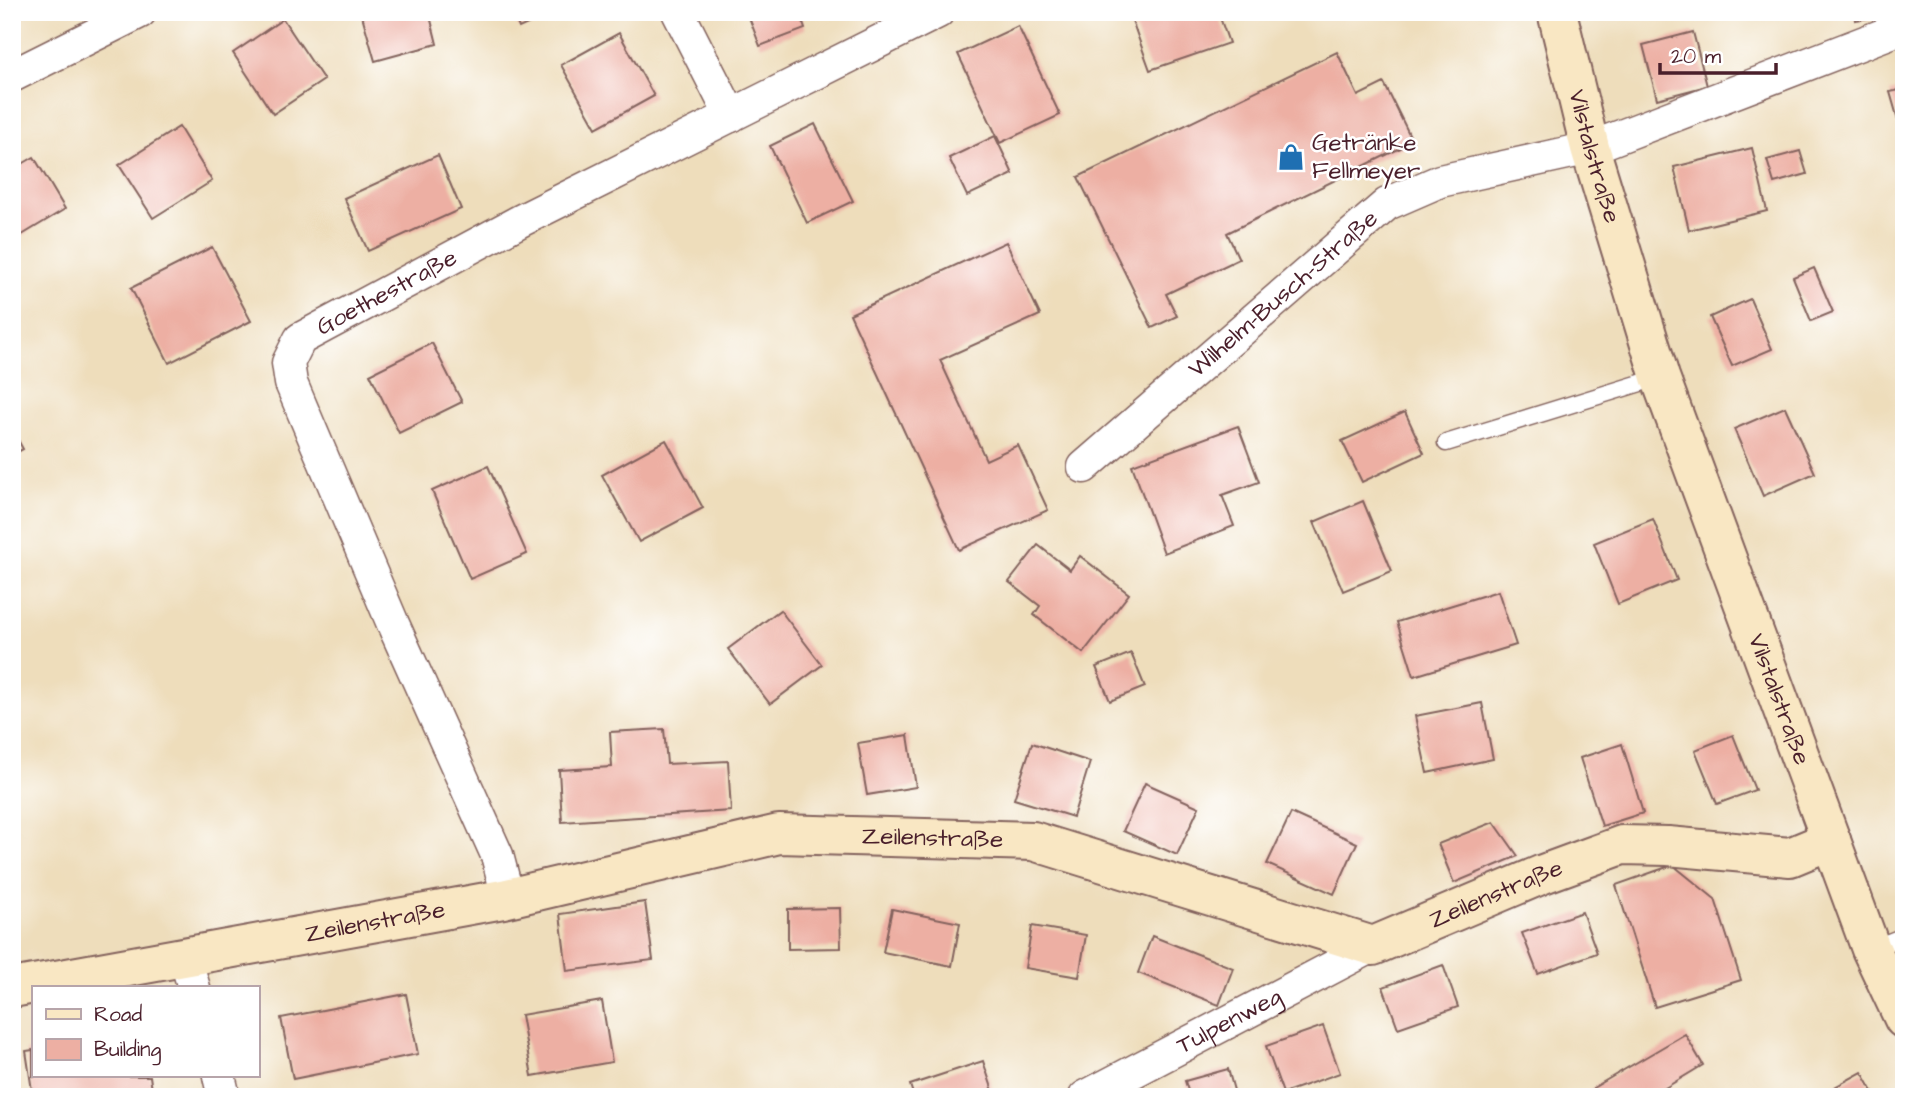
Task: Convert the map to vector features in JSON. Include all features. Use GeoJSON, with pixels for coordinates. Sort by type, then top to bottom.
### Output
{"type":"FeatureCollection","features":[{"type":"Feature","properties":{"kind":"street"},"geometry":{"type":"LineString","coordinates":[[12,76],[140,12]]}},
{"type":"Feature","properties":{"kind":"street"},"geometry":{"type":"LineString","coordinates":[[678,12],[731,116]]}},
{"type":"Feature","properties":{"kind":"street","name":"Goethestraße"},"geometry":{"type":"LineString","coordinates":[[508,897],[497,855],[393,624],[301,408],[291,383],[288,363],[300,339],[520,221],[938,12]]}},
{"type":"Feature","properties":{"kind":"street","name":"Vilstalstraße"},"geometry":{"type":"LineString","coordinates":[[1557,12],[1590,148],[1660,377],[1830,840],[1888,942],[1904,1019]]}},
{"type":"Feature","properties":{"kind":"street","name":"Wilhelm-Busch-Straße"},"geometry":{"type":"LineString","coordinates":[[1084,467],[1387,204],[1440,181],[1590,148],[1904,27]]}},
{"type":"Feature","properties":{"kind":"street","name":"Zeilenstraße"},"geometry":{"type":"LineString","coordinates":[[36,986],[189,973],[779,834],[1034,841],[1373,946],[1543,874],[1622,845],[1668,846],[1790,857],[1830,840]]}},
{"type":"Feature","properties":{"kind":"street","name":"Tulpenweg"},"geometry":{"type":"LineString","coordinates":[[1085,1097],[1373,946]]}},
{"type":"Feature","properties":{"kind":"street","name":"Zeilenstraße"},"geometry":{"type":"LineString","coordinates":[[12,988],[32,986]]}},
{"type":"Feature","properties":{"kind":"street"},"geometry":{"type":"LineString","coordinates":[[220,1078],[225,1097]]}},
{"type":"Feature","properties":{"kind":"lane"},"geometry":{"type":"LineString","coordinates":[[1446,443],[1660,377]]}},
{"type":"Feature","properties":{"kind":"building"},"geometry":{"type":"Polygon","coordinates":[[[361,12],[429,12],[437,44],[375,61],[361,12]]]}},
{"type":"Feature","properties":{"kind":"building"},"geometry":{"type":"Polygon","coordinates":[[[512,12],[554,12],[519,28],[512,12]]]}},
{"type":"Feature","properties":{"kind":"building"},"geometry":{"type":"Polygon","coordinates":[[[747,12],[799,12],[805,29],[760,46],[747,12]]]}},
{"type":"Feature","properties":{"kind":"building"},"geometry":{"type":"Polygon","coordinates":[[[1129,12],[1218,12],[1229,43],[1150,70],[1129,12]]]}},
{"type":"Feature","properties":{"kind":"building"},"geometry":{"type":"Polygon","coordinates":[[[1854,12],[1898,12],[1898,14],[1855,20],[1854,12]]]}},
{"type":"Feature","properties":{"kind":"building"},"geometry":{"type":"Polygon","coordinates":[[[283,19],[324,80],[273,114],[233,53],[283,19]]]}},
{"type":"Feature","properties":{"kind":"building"},"geometry":{"type":"Polygon","coordinates":[[[1018,26],[1060,115],[1000,143],[958,54],[1018,26]]]}},
{"type":"Feature","properties":{"kind":"building"},"geometry":{"type":"Polygon","coordinates":[[[1693,32],[1707,86],[1657,99],[1643,45],[1693,32]]]}},
{"type":"Feature","properties":{"kind":"building"},"geometry":{"type":"Polygon","coordinates":[[[619,33],[654,96],[596,128],[561,65],[619,33]]]}},
{"type":"Feature","properties":{"kind":"building"},"geometry":{"type":"Polygon","coordinates":[[[1337,52],[1358,96],[1384,83],[1413,142],[1227,233],[1239,259],[1166,294],[1177,316],[1152,328],[1078,177],[1337,52]]]}},
{"type":"Feature","properties":{"kind":"building"},"geometry":{"type":"Polygon","coordinates":[[[1904,89],[1904,137],[1903,137],[1890,92],[1904,89]]]}},
{"type":"Feature","properties":{"kind":"building"},"geometry":{"type":"Polygon","coordinates":[[[815,124],[853,201],[807,223],[770,146],[815,124]]]}},
{"type":"Feature","properties":{"kind":"building"},"geometry":{"type":"Polygon","coordinates":[[[179,127],[212,181],[153,218],[119,165],[179,127]]]}},
{"type":"Feature","properties":{"kind":"building"},"geometry":{"type":"Polygon","coordinates":[[[995,136],[1013,174],[967,196],[949,158],[995,136]]]}},
{"type":"Feature","properties":{"kind":"building"},"geometry":{"type":"Polygon","coordinates":[[[1752,148],[1767,211],[1689,230],[1674,167],[1752,148]]]}},
{"type":"Feature","properties":{"kind":"building"},"geometry":{"type":"Polygon","coordinates":[[[1800,151],[1807,174],[1774,183],[1767,160],[1800,151]]]}},
{"type":"Feature","properties":{"kind":"building"},"geometry":{"type":"Polygon","coordinates":[[[438,155],[461,209],[368,251],[344,198],[438,155]]]}},
{"type":"Feature","properties":{"kind":"building"},"geometry":{"type":"Polygon","coordinates":[[[34,157],[65,209],[12,241],[12,170],[34,157]]]}},
{"type":"Feature","properties":{"kind":"building"},"geometry":{"type":"Polygon","coordinates":[[[1006,242],[1040,315],[940,360],[986,460],[1018,445],[1048,510],[959,550],[850,314],[1006,242]]]}},
{"type":"Feature","properties":{"kind":"building"},"geometry":{"type":"Polygon","coordinates":[[[212,247],[251,321],[169,363],[131,288],[212,247]]]}},
{"type":"Feature","properties":{"kind":"building"},"geometry":{"type":"Polygon","coordinates":[[[1814,268],[1833,312],[1811,321],[1793,277],[1814,268]]]}},
{"type":"Feature","properties":{"kind":"building"},"geometry":{"type":"Polygon","coordinates":[[[1750,299],[1772,349],[1732,366],[1710,317],[1750,299]]]}},
{"type":"Feature","properties":{"kind":"building"},"geometry":{"type":"Polygon","coordinates":[[[432,343],[462,402],[399,433],[370,374],[432,343]]]}},
{"type":"Feature","properties":{"kind":"building"},"geometry":{"type":"Polygon","coordinates":[[[1785,407],[1815,473],[1763,496],[1734,429],[1785,407]]]}},
{"type":"Feature","properties":{"kind":"building"},"geometry":{"type":"Polygon","coordinates":[[[1405,412],[1424,453],[1362,482],[1342,441],[1405,412]]]}},
{"type":"Feature","properties":{"kind":"building"},"geometry":{"type":"Polygon","coordinates":[[[1238,426],[1259,482],[1222,495],[1234,526],[1164,553],[1132,465],[1238,426]]]}},
{"type":"Feature","properties":{"kind":"building"},"geometry":{"type":"Polygon","coordinates":[[[12,429],[23,449],[12,455],[12,429]]]}},
{"type":"Feature","properties":{"kind":"building"},"geometry":{"type":"Polygon","coordinates":[[[666,440],[703,508],[639,542],[602,475],[666,440]]]}},
{"type":"Feature","properties":{"kind":"building"},"geometry":{"type":"Polygon","coordinates":[[[488,466],[527,554],[470,579],[432,491],[488,466]]]}},
{"type":"Feature","properties":{"kind":"building"},"geometry":{"type":"Polygon","coordinates":[[[1363,501],[1392,571],[1343,591],[1314,522],[1363,501]]]}},
{"type":"Feature","properties":{"kind":"building"},"geometry":{"type":"Polygon","coordinates":[[[1653,519],[1677,580],[1618,604],[1594,543],[1653,519]]]}},
{"type":"Feature","properties":{"kind":"building"},"geometry":{"type":"Polygon","coordinates":[[[1038,545],[1070,570],[1080,556],[1129,594],[1083,653],[1034,615],[1040,606],[1009,582],[1038,545]]]}},
{"type":"Feature","properties":{"kind":"building"},"geometry":{"type":"Polygon","coordinates":[[[1498,591],[1516,645],[1414,676],[1397,622],[1498,591]]]}},
{"type":"Feature","properties":{"kind":"building"},"geometry":{"type":"Polygon","coordinates":[[[780,610],[822,665],[770,704],[728,649],[780,610]]]}},
{"type":"Feature","properties":{"kind":"building"},"geometry":{"type":"Polygon","coordinates":[[[1131,653],[1145,687],[1110,701],[1096,667],[1131,653]]]}},
{"type":"Feature","properties":{"kind":"building"},"geometry":{"type":"Polygon","coordinates":[[[1482,703],[1493,759],[1427,773],[1415,716],[1482,703]]]}},
{"type":"Feature","properties":{"kind":"building"},"geometry":{"type":"Polygon","coordinates":[[[664,729],[667,764],[728,761],[731,811],[562,822],[559,770],[612,767],[610,732],[664,729]]]}},
{"type":"Feature","properties":{"kind":"building"},"geometry":{"type":"Polygon","coordinates":[[[908,735],[916,787],[867,795],[858,743],[908,735]]]}},
{"type":"Feature","properties":{"kind":"building"},"geometry":{"type":"Polygon","coordinates":[[[1733,735],[1755,790],[1717,804],[1695,750],[1733,735]]]}},
{"type":"Feature","properties":{"kind":"building"},"geometry":{"type":"Polygon","coordinates":[[[1032,743],[1090,762],[1073,817],[1014,799],[1032,743]]]}},
{"type":"Feature","properties":{"kind":"building"},"geometry":{"type":"Polygon","coordinates":[[[1622,744],[1643,813],[1602,826],[1580,758],[1622,744]]]}},
{"type":"Feature","properties":{"kind":"building"},"geometry":{"type":"Polygon","coordinates":[[[1145,783],[1199,807],[1177,855],[1123,831],[1145,783]]]}},
{"type":"Feature","properties":{"kind":"building"},"geometry":{"type":"Polygon","coordinates":[[[1291,813],[1357,843],[1334,894],[1267,864],[1291,813]]]}},
{"type":"Feature","properties":{"kind":"building"},"geometry":{"type":"Polygon","coordinates":[[[1494,822],[1518,856],[1454,883],[1438,844],[1494,822]]]}},
{"type":"Feature","properties":{"kind":"building"},"geometry":{"type":"Polygon","coordinates":[[[1673,865],[1715,899],[1741,980],[1655,1007],[1616,885],[1673,865]]]}},
{"type":"Feature","properties":{"kind":"building"},"geometry":{"type":"Polygon","coordinates":[[[645,902],[653,960],[567,971],[560,914],[645,902]]]}},
{"type":"Feature","properties":{"kind":"building"},"geometry":{"type":"Polygon","coordinates":[[[840,908],[841,948],[788,949],[788,909],[840,908]]]}},
{"type":"Feature","properties":{"kind":"building"},"geometry":{"type":"Polygon","coordinates":[[[892,909],[960,923],[952,966],[883,952],[892,909]]]}},
{"type":"Feature","properties":{"kind":"building"},"geometry":{"type":"Polygon","coordinates":[[[1582,912],[1597,953],[1538,974],[1522,933],[1582,912]]]}},
{"type":"Feature","properties":{"kind":"building"},"geometry":{"type":"Polygon","coordinates":[[[1032,926],[1086,935],[1079,977],[1025,968],[1032,926]]]}},
{"type":"Feature","properties":{"kind":"building"},"geometry":{"type":"Polygon","coordinates":[[[1152,936],[1233,968],[1219,1005],[1138,973],[1152,936]]]}},
{"type":"Feature","properties":{"kind":"building"},"geometry":{"type":"Polygon","coordinates":[[[1443,965],[1458,1007],[1398,1028],[1383,987],[1443,965]]]}},
{"type":"Feature","properties":{"kind":"building"},"geometry":{"type":"Polygon","coordinates":[[[406,994],[418,1054],[293,1079],[281,1018],[406,994]]]}},
{"type":"Feature","properties":{"kind":"building"},"geometry":{"type":"Polygon","coordinates":[[[602,1001],[612,1062],[532,1076],[521,1015],[602,1001]]]}},
{"type":"Feature","properties":{"kind":"building"},"geometry":{"type":"Polygon","coordinates":[[[1323,1026],[1340,1073],[1283,1093],[1266,1046],[1323,1026]]]}},
{"type":"Feature","properties":{"kind":"building"},"geometry":{"type":"Polygon","coordinates":[[[1685,1034],[1703,1065],[1650,1097],[1598,1097],[1593,1088],[1685,1034]]]}},
{"type":"Feature","properties":{"kind":"building"},"geometry":{"type":"Polygon","coordinates":[[[32,1050],[32,1078],[150,1078],[153,1097],[33,1097],[26,1051],[32,1050]]]}},
{"type":"Feature","properties":{"kind":"building"},"geometry":{"type":"Polygon","coordinates":[[[983,1061],[995,1097],[914,1097],[910,1085],[983,1061]]]}},
{"type":"Feature","properties":{"kind":"building"},"geometry":{"type":"Polygon","coordinates":[[[1228,1069],[1235,1094],[1190,1097],[1185,1081],[1228,1069]]]}},
{"type":"Feature","properties":{"kind":"building"},"geometry":{"type":"Polygon","coordinates":[[[1862,1072],[1876,1097],[1823,1097],[1822,1094],[1862,1072]]]}},
{"type":"Feature","properties":{"kind":"place","name":"Getränke Fellmeyer"},"geometry":{"type":"Point","coordinates":[1291,157]}}]}
